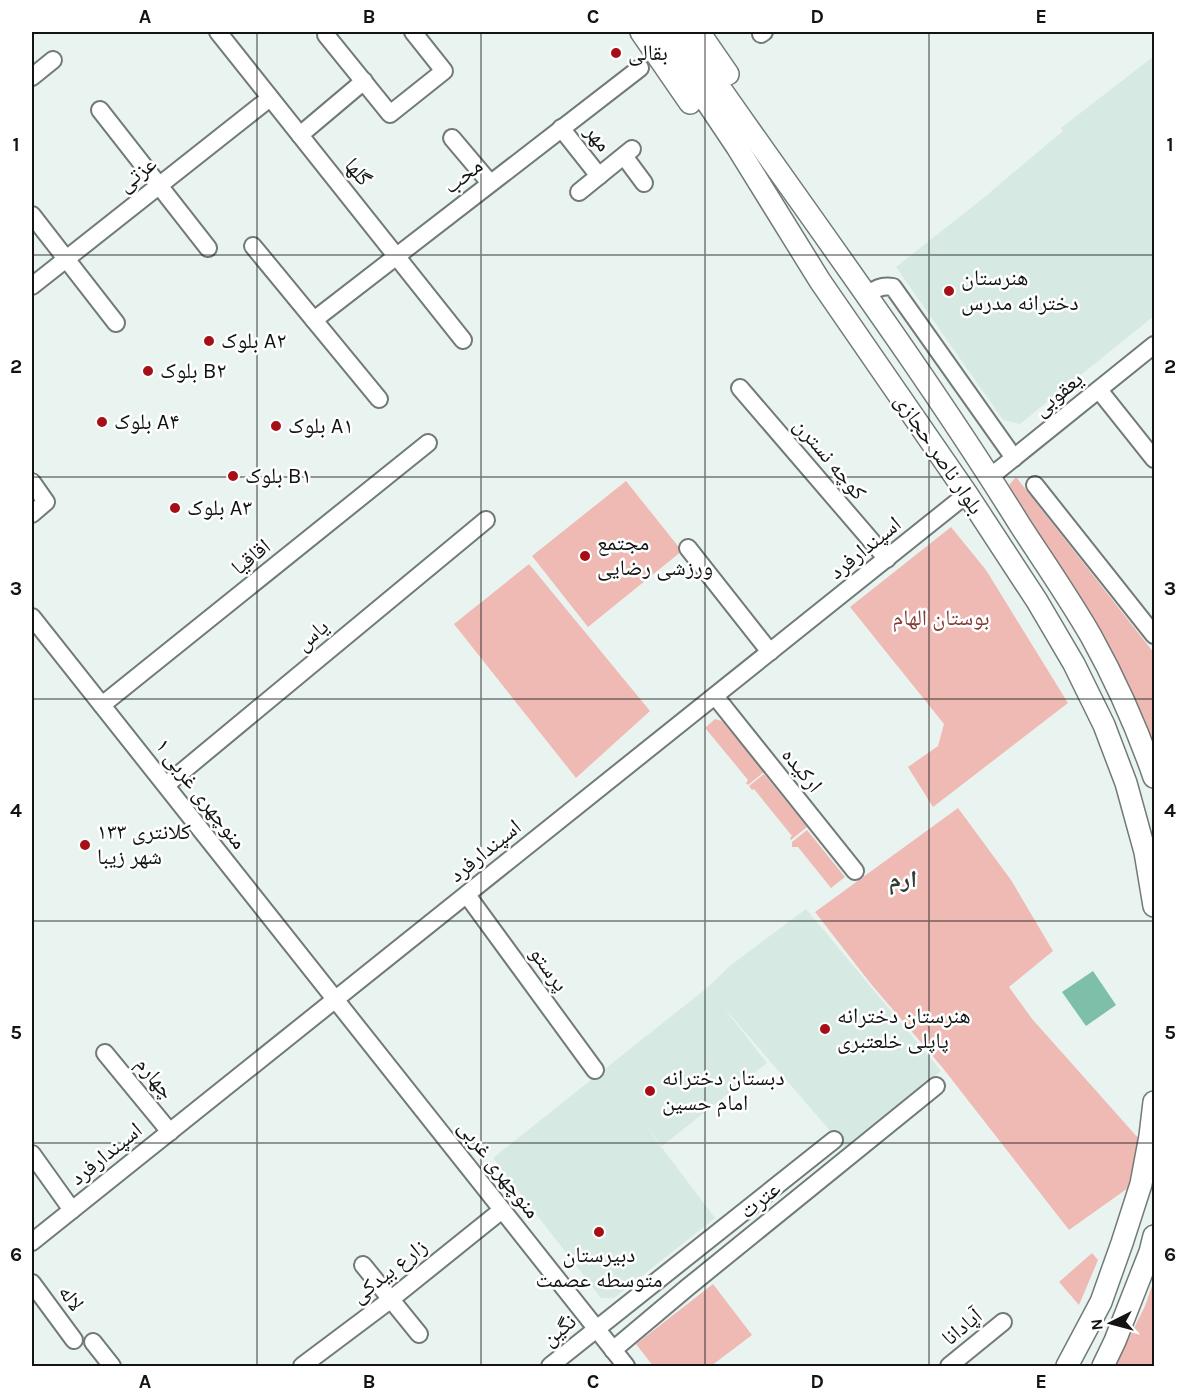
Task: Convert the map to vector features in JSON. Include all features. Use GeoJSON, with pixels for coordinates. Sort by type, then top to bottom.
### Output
{"type":"FeatureCollection","features":[{"type":"Feature","properties":{"kind":"main road"},"geometry":{"type":"LineString","coordinates":[[641,32],[726,155],[820,281]]}},
{"type":"Feature","properties":{"kind":"main road","name":"بلوار ناصر حجازی"},"geometry":{"type":"LineString","coordinates":[[660,32],[737,147],[820,281],[967,494],[1037,601],[1074,664],[1104,725],[1126,783],[1145,852],[1155,906]]}},
{"type":"Feature","properties":{"kind":"main road","name":"بلوار ناصر حجازی"},"geometry":{"type":"LineString","coordinates":[[681,32],[843,261],[990,477],[1090,636],[1134,722],[1155,777]]}},
{"type":"Feature","properties":{"kind":"main road"},"geometry":{"type":"LineString","coordinates":[[699,32],[762,125],[843,261]]}},
{"type":"Feature","properties":{"kind":"main road"},"geometry":{"type":"LineString","coordinates":[[1067,1366],[1101,1302],[1122,1243],[1141,1184],[1155,1102]]}},
{"type":"Feature","properties":{"kind":"main road"},"geometry":{"type":"LineString","coordinates":[[1103,1366],[1115,1341],[1155,1236]]}},
{"type":"Feature","properties":{"kind":"street","name":"گلها"},"geometry":{"type":"LineString","coordinates":[[218,32],[463,340]]}},
{"type":"Feature","properties":{"kind":"street"},"geometry":{"type":"LineString","coordinates":[[326,35],[390,114],[444,71],[413,32]]}},
{"type":"Feature","properties":{"kind":"street"},"geometry":{"type":"LineString","coordinates":[[32,77],[53,60]]}},
{"type":"Feature","properties":{"kind":"street","name":"محب"},"geometry":{"type":"LineString","coordinates":[[314,320],[640,68]]}},
{"type":"Feature","properties":{"kind":"street"},"geometry":{"type":"LineString","coordinates":[[300,135],[363,81]]}},
{"type":"Feature","properties":{"kind":"street","name":"عزتی"},"geometry":{"type":"LineString","coordinates":[[32,286],[270,98]]}},
{"type":"Feature","properties":{"kind":"street"},"geometry":{"type":"LineString","coordinates":[[100,110],[208,248]]}},
{"type":"Feature","properties":{"kind":"street","name":"مهر"},"geometry":{"type":"LineString","coordinates":[[561,129],[599,176]]}},
{"type":"Feature","properties":{"kind":"street"},"geometry":{"type":"LineString","coordinates":[[452,138],[490,183]]}},
{"type":"Feature","properties":{"kind":"street","name":"مهر"},"geometry":{"type":"LineString","coordinates":[[579,192],[628,152],[644,183]]}},
{"type":"Feature","properties":{"kind":"street"},"geometry":{"type":"LineString","coordinates":[[32,215],[116,323]]}},
{"type":"Feature","properties":{"kind":"street"},"geometry":{"type":"LineString","coordinates":[[253,246],[380,399]]}},
{"type":"Feature","properties":{"kind":"street"},"geometry":{"type":"LineString","coordinates":[[866,296],[885,285],[892,287],[1014,458]]}},
{"type":"Feature","properties":{"kind":"street","name":"یعقوبی"},"geometry":{"type":"LineString","coordinates":[[990,477],[1155,345]]}},
{"type":"Feature","properties":{"kind":"street","name":"کوچه نسترن"},"geometry":{"type":"LineString","coordinates":[[740,388],[886,559]]}},
{"type":"Feature","properties":{"kind":"street"},"geometry":{"type":"LineString","coordinates":[[1099,390],[1155,459]]}},
{"type":"Feature","properties":{"kind":"street","name":"اقاقیا"},"geometry":{"type":"LineString","coordinates":[[102,705],[428,443]]}},
{"type":"Feature","properties":{"kind":"street"},"geometry":{"type":"LineString","coordinates":[[32,482],[46,502],[32,514]]}},
{"type":"Feature","properties":{"kind":"street"},"geometry":{"type":"LineString","coordinates":[[1035,485],[1155,635]]}},
{"type":"Feature","properties":{"kind":"street","name":"اسپندارفرد"},"geometry":{"type":"LineString","coordinates":[[32,1242],[967,494]]}},
{"type":"Feature","properties":{"kind":"street","name":"یاس"},"geometry":{"type":"LineString","coordinates":[[166,785],[486,519]]}},
{"type":"Feature","properties":{"kind":"street"},"geometry":{"type":"LineString","coordinates":[[688,548],[770,652]]}},
{"type":"Feature","properties":{"kind":"street","name":"منوچهری غربی ۱"},"geometry":{"type":"LineString","coordinates":[[32,617],[336,1000]]}},
{"type":"Feature","properties":{"kind":"street","name":"ارکیده"},"geometry":{"type":"LineString","coordinates":[[715,696],[855,871]]}},
{"type":"Feature","properties":{"kind":"street","name":"پرستو"},"geometry":{"type":"LineString","coordinates":[[466,895],[595,1070]]}},
{"type":"Feature","properties":{"kind":"street","name":"منوچهری غربی"},"geometry":{"type":"LineString","coordinates":[[336,1000],[626,1366]]}},
{"type":"Feature","properties":{"kind":"street","name":"چهارم"},"geometry":{"type":"LineString","coordinates":[[105,1053],[170,1132]]}},
{"type":"Feature","properties":{"kind":"street","name":"عترت"},"geometry":{"type":"LineString","coordinates":[[613,1350],[936,1086]]}},
{"type":"Feature","properties":{"kind":"street","name":"نگین"},"geometry":{"type":"LineString","coordinates":[[550,1366],[834,1140]]}},
{"type":"Feature","properties":{"kind":"street"},"geometry":{"type":"LineString","coordinates":[[32,1154],[72,1210]]}},
{"type":"Feature","properties":{"kind":"street","name":"زارع بیدکی"},"geometry":{"type":"LineString","coordinates":[[302,1366],[390,1300],[502,1210]]}},
{"type":"Feature","properties":{"kind":"street"},"geometry":{"type":"LineString","coordinates":[[363,1265],[419,1335]]}},
{"type":"Feature","properties":{"kind":"street","name":"لاله"},"geometry":{"type":"LineString","coordinates":[[32,1283],[74,1340]]}},
{"type":"Feature","properties":{"kind":"street","name":"آپادانا"},"geometry":{"type":"LineString","coordinates":[[950,1366],[1003,1322]]}},
{"type":"Feature","properties":{"kind":"street"},"geometry":{"type":"LineString","coordinates":[[93,1342],[106,1364]]}},
{"type":"Feature","properties":{"kind":"shaded area"},"geometry":{"type":"Polygon","coordinates":[[[1154,56],[1154,251],[1152,250],[1154,253],[1154,316],[1020,424],[1003,420],[896,267],[1063,131],[1061,128],[1154,56]]]}},
{"type":"Feature","properties":{"kind":"shaded area"},"geometry":{"type":"Polygon","coordinates":[[[806,909],[941,1071],[844,1147],[721,1004],[767,1063],[662,1146],[641,1120],[715,1218],[614,1298],[601,1298],[493,1158],[708,987],[731,965],[806,909]]]}},
{"type":"Feature","properties":{"kind":"shaded area"},"geometry":{"type":"Polygon","coordinates":[[[1093,971],[1116,1005],[1086,1026],[1062,992],[1093,971]]]}},
{"type":"Feature","properties":{"kind":"green space"},"geometry":{"type":"Polygon","coordinates":[[[1016,477],[1154,653],[1154,745],[1130,690],[1096,624],[1009,485],[1016,477]]]}},
{"type":"Feature","properties":{"kind":"green space"},"geometry":{"type":"Polygon","coordinates":[[[626,481],[682,551],[588,627],[532,556],[626,481]]]}},
{"type":"Feature","properties":{"kind":"green space","name":"بوستان الهام"},"geometry":{"type":"Polygon","coordinates":[[[951,527],[986,570],[1068,703],[933,807],[908,767],[938,746],[944,724],[850,607],[951,527]]]}},
{"type":"Feature","properties":{"kind":"green space"},"geometry":{"type":"Polygon","coordinates":[[[529,564],[650,711],[576,778],[454,624],[529,564]]]}},
{"type":"Feature","properties":{"kind":"green space"},"geometry":{"type":"Polygon","coordinates":[[[715,719],[722,721],[764,772],[748,785],[746,783],[748,780],[706,729],[715,719]]]}},
{"type":"Feature","properties":{"kind":"green space"},"geometry":{"type":"Polygon","coordinates":[[[764,774],[807,827],[791,840],[792,836],[754,789],[752,790],[749,786],[764,774]]]}},
{"type":"Feature","properties":{"kind":"green space"},"geometry":{"type":"Polygon","coordinates":[[[958,808],[1011,880],[1053,951],[1009,987],[1033,1020],[1139,1139],[1128,1188],[1069,1230],[942,1067],[871,984],[815,912],[958,808]]]}},
{"type":"Feature","properties":{"kind":"green space"},"geometry":{"type":"Polygon","coordinates":[[[807,830],[845,877],[831,888],[798,847],[792,847],[792,842],[807,830]]]}},
{"type":"Feature","properties":{"kind":"green space"},"geometry":{"type":"Polygon","coordinates":[[[1092,1253],[1098,1260],[1079,1305],[1059,1282],[1092,1253]]]}},
{"type":"Feature","properties":{"kind":"green space"},"geometry":{"type":"Polygon","coordinates":[[[1154,1280],[1154,1366],[1115,1366],[1145,1306],[1154,1280]]]}},
{"type":"Feature","properties":{"kind":"green space"},"geometry":{"type":"Polygon","coordinates":[[[713,1284],[752,1335],[711,1366],[653,1366],[636,1344],[713,1284]]]}},
{"type":"Feature","properties":{"kind":"place","name":"بقالی"},"geometry":{"type":"Point","coordinates":[616,53]}},
{"type":"Feature","properties":{"kind":"place","name":"هنرستان دخترانه مدرس"},"geometry":{"type":"Point","coordinates":[949,291]}},
{"type":"Feature","properties":{"kind":"place","name":"بلوک A۲"},"geometry":{"type":"Point","coordinates":[209,341]}},
{"type":"Feature","properties":{"kind":"place","name":"بلوک B۲"},"geometry":{"type":"Point","coordinates":[148,371]}},
{"type":"Feature","properties":{"kind":"place","name":"بلوک A۴"},"geometry":{"type":"Point","coordinates":[102,422]}},
{"type":"Feature","properties":{"kind":"place","name":"بلوک A۱"},"geometry":{"type":"Point","coordinates":[276,426]}},
{"type":"Feature","properties":{"kind":"place","name":"بلوک B۱"},"geometry":{"type":"Point","coordinates":[233,476]}},
{"type":"Feature","properties":{"kind":"place","name":"بلوک A۳"},"geometry":{"type":"Point","coordinates":[175,508]}},
{"type":"Feature","properties":{"kind":"place","name":"مجتمع ورزشی رضایی"},"geometry":{"type":"Point","coordinates":[585,556]}},
{"type":"Feature","properties":{"kind":"place","name":"کلانتری ۱۳۳ شهر زیبا"},"geometry":{"type":"Point","coordinates":[85,845]}},
{"type":"Feature","properties":{"kind":"place","name":"هنرستان دخترانه پاپلی خلعتبری"},"geometry":{"type":"Point","coordinates":[825,1029]}},
{"type":"Feature","properties":{"kind":"place","name":"دبستان دخترانه امام حسین"},"geometry":{"type":"Point","coordinates":[650,1091]}},
{"type":"Feature","properties":{"kind":"place","name":"دبیرستان متوسطه عصمت"},"geometry":{"type":"Point","coordinates":[599,1232]}},
{"type":"Feature","properties":{"kind":"district","name":"ارم"},"geometry":{"type":"Point","coordinates":[903,879]}}]}
